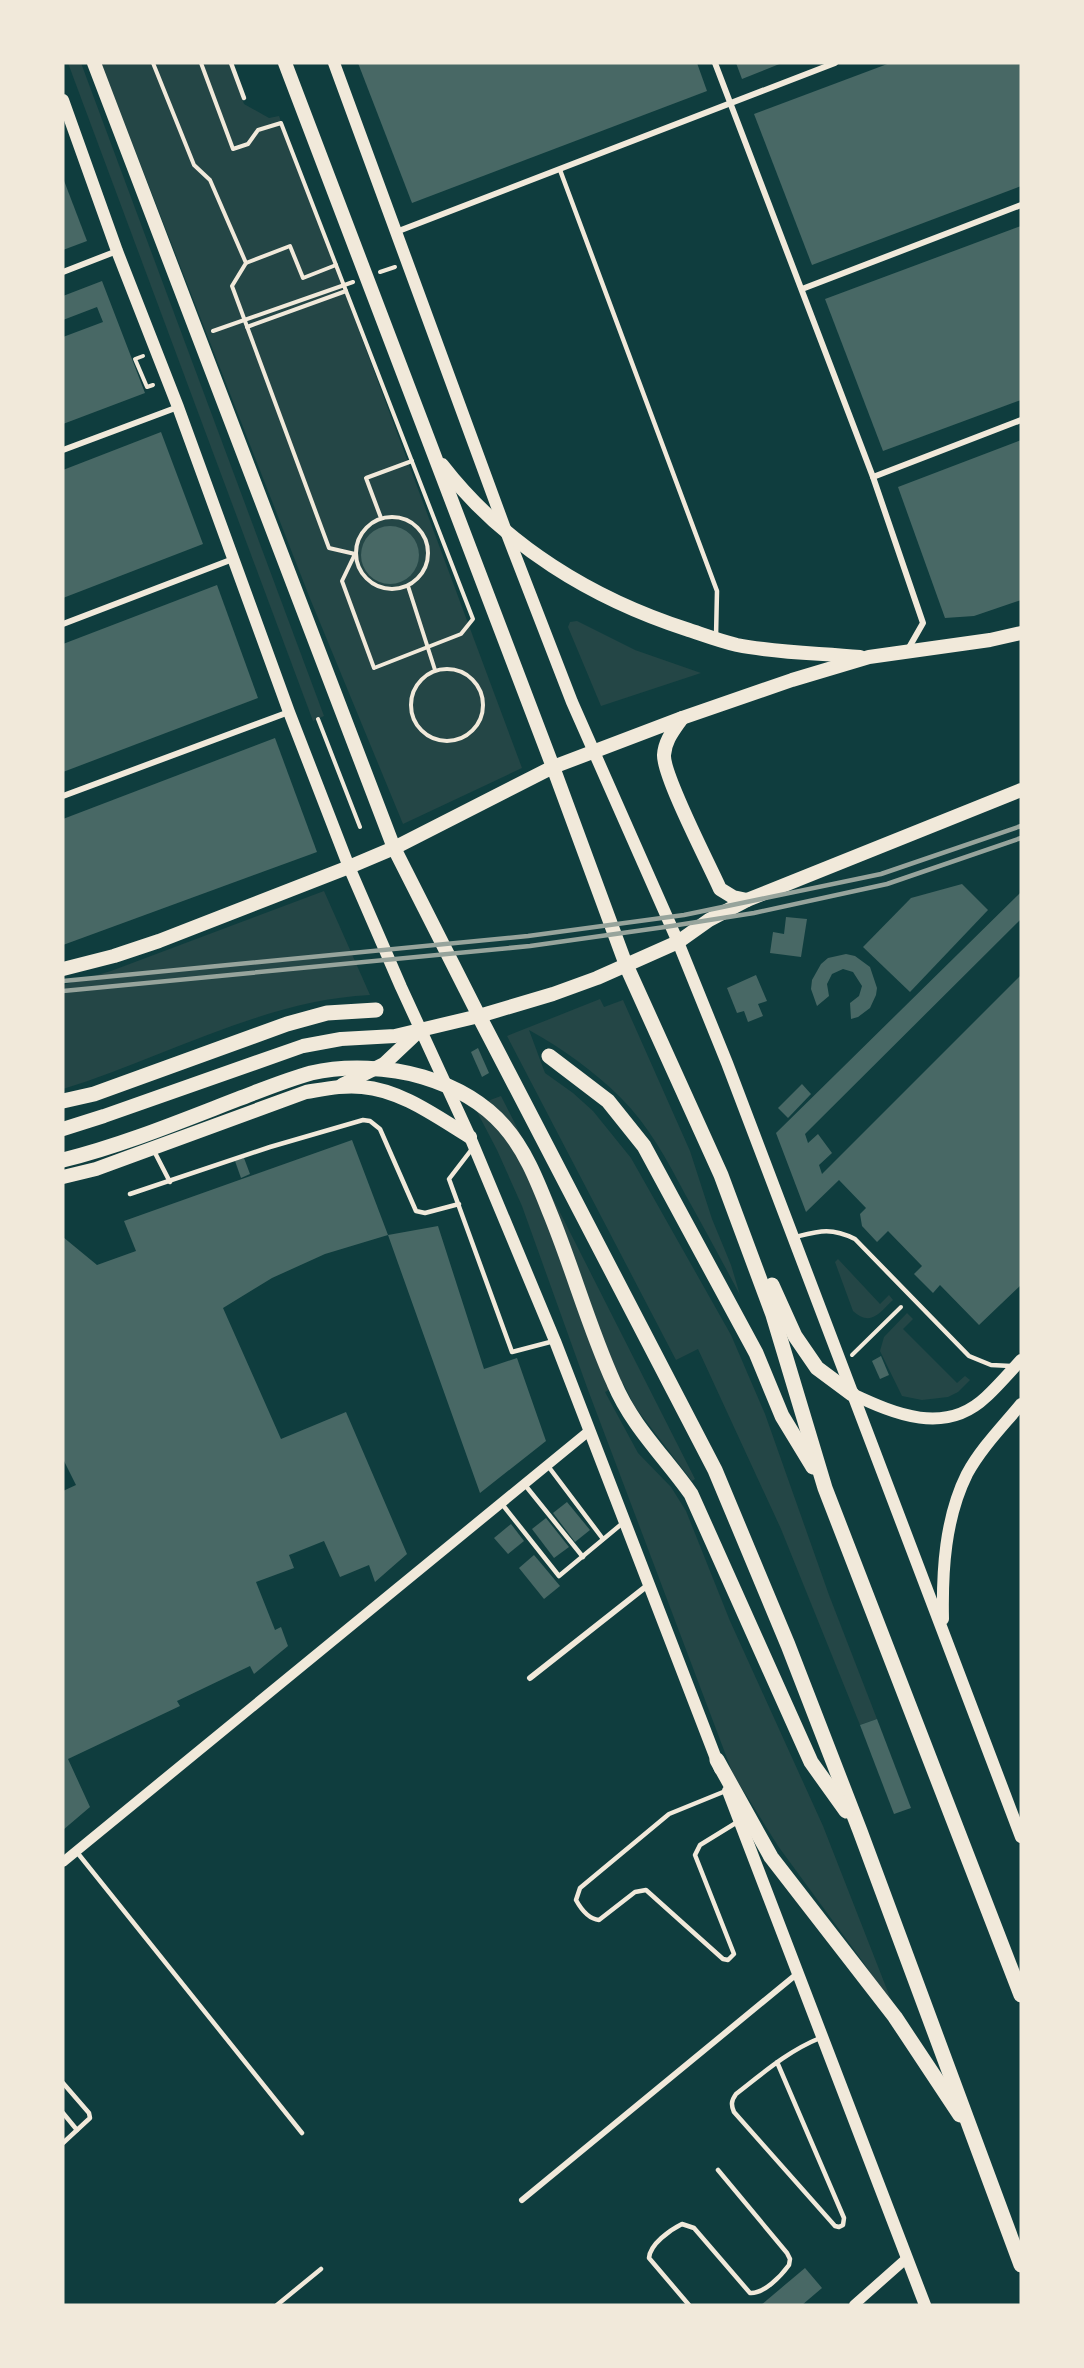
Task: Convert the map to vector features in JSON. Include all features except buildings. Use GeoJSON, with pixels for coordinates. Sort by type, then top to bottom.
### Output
{"type":"FeatureCollection","features":[{"type":"Feature","properties":{"kind":"highway"},"geometry":{"type":"LineString","coordinates":[[626,965],[795,1336],[816,1368],[852,1394]]}},
{"type":"Feature","properties":{"kind":"highway"},"geometry":{"type":"LineString","coordinates":[[63,1101],[94,1094],[287,1024],[327,1013],[375,1010]]}},
{"type":"Feature","properties":{"kind":"highway"},"geometry":{"type":"LineString","coordinates":[[479,1016],[715,1470],[788,1645],[860,1831],[1021,2265]]}},
{"type":"Feature","properties":{"kind":"highway"},"geometry":{"type":"LineString","coordinates":[[549,1056],[608,1101],[644,1146],[756,1353],[782,1416],[825,1488]]}},
{"type":"Feature","properties":{"kind":"highway"},"geometry":{"type":"LineString","coordinates":[[63,1160],[111,1147],[313,1073],[356,1069],[392,1070],[436,1080],[471,1098],[488,1111],[515,1140],[528,1163],[564,1247],[614,1384],[629,1414],[646,1439],[678,1475],[691,1494],[811,1762],[860,1831]]}},
{"type":"Feature","properties":{"kind":"highway"},"geometry":{"type":"LineString","coordinates":[[721,1175],[773,1315],[825,1488],[1021,1995]]}},
{"type":"Feature","properties":{"kind":"highway"},"geometry":{"type":"LineString","coordinates":[[717,1760],[771,1857],[895,2017],[974,2136]]}},
{"type":"Feature","properties":{"kind":"main road"},"geometry":{"type":"LineString","coordinates":[[94,63],[394,848],[479,1016]]}},
{"type":"Feature","properties":{"kind":"main road"},"geometry":{"type":"LineString","coordinates":[[285,63],[626,965]]}},
{"type":"Feature","properties":{"kind":"main road"},"geometry":{"type":"LineString","coordinates":[[334,63],[507,534],[592,751],[678,942],[795,1238],[1021,1837]]}},
{"type":"Feature","properties":{"kind":"main road"},"geometry":{"type":"LineString","coordinates":[[63,100],[117,251],[178,407],[289,712],[349,867],[472,1142],[555,1341],[926,2305]]}},
{"type":"Feature","properties":{"kind":"main road"},"geometry":{"type":"LineString","coordinates":[[433,453],[459,487],[507,534],[540,559],[612,600],[656,619],[736,645],[869,657]]}},
{"type":"Feature","properties":{"kind":"main road"},"geometry":{"type":"LineString","coordinates":[[63,969],[159,941],[349,867],[394,848],[553,767],[682,717],[869,657],[990,640],[1021,633]]}},
{"type":"Feature","properties":{"kind":"main road"},"geometry":{"type":"LineString","coordinates":[[682,717],[668,739],[664,757],[670,778],[720,889],[733,897],[747,900]]}},
{"type":"Feature","properties":{"kind":"main road"},"geometry":{"type":"LineString","coordinates":[[63,1129],[303,1046],[341,1039],[395,1036],[479,1016],[553,994],[597,978],[678,942],[709,920],[747,900],[1021,790]]}},
{"type":"Feature","properties":{"kind":"main road"},"geometry":{"type":"LineString","coordinates":[[339,1087],[384,1064],[420,1029]]}},
{"type":"Feature","properties":{"kind":"main road"},"geometry":{"type":"LineString","coordinates":[[63,1177],[96,1169],[306,1092],[339,1087],[364,1087],[388,1093],[420,1107],[472,1142]]}},
{"type":"Feature","properties":{"kind":"main road"},"geometry":{"type":"LineString","coordinates":[[852,1394],[914,1418],[932,1420],[949,1418],[966,1412],[985,1399],[1019,1362]]}},
{"type":"Feature","properties":{"kind":"main road"},"geometry":{"type":"LineString","coordinates":[[943,1629],[942,1577],[957,1500],[967,1474],[1021,1404]]}},
{"type":"Feature","properties":{"kind":"street"},"geometry":{"type":"LineString","coordinates":[[715,63],[873,477],[923,623],[907,652]]}},
{"type":"Feature","properties":{"kind":"street"},"geometry":{"type":"LineString","coordinates":[[396,233],[835,63]]}},
{"type":"Feature","properties":{"kind":"street"},"geometry":{"type":"LineString","coordinates":[[802,289],[1021,205]]}},
{"type":"Feature","properties":{"kind":"street"},"geometry":{"type":"LineString","coordinates":[[63,272],[117,251]]}},
{"type":"Feature","properties":{"kind":"street"},"geometry":{"type":"LineString","coordinates":[[63,450],[178,407]]}},
{"type":"Feature","properties":{"kind":"street"},"geometry":{"type":"LineString","coordinates":[[873,477],[1021,420]]}},
{"type":"Feature","properties":{"kind":"street"},"geometry":{"type":"LineString","coordinates":[[63,624],[233,559]]}},
{"type":"Feature","properties":{"kind":"street"},"geometry":{"type":"LineString","coordinates":[[63,796],[289,712]]}},
{"type":"Feature","properties":{"kind":"street"},"geometry":{"type":"LineString","coordinates":[[63,1862],[589,1431]]}},
{"type":"Feature","properties":{"kind":"street"},"geometry":{"type":"LineString","coordinates":[[530,1678],[649,1585]]}},
{"type":"Feature","properties":{"kind":"street"},"geometry":{"type":"LineString","coordinates":[[522,2200],[798,1973]]}},
{"type":"Feature","properties":{"kind":"street"},"geometry":{"type":"LineString","coordinates":[[854,2305],[907,2258]]}},
{"type":"Feature","properties":{"kind":"lane"},"geometry":{"type":"LineString","coordinates":[[231,63],[244,98]]}},
{"type":"Feature","properties":{"kind":"lane"},"geometry":{"type":"LineString","coordinates":[[560,170],[717,591],[716,638]]}},
{"type":"Feature","properties":{"kind":"lane"},"geometry":{"type":"LineString","coordinates":[[130,1194],[270,1147],[363,1119],[370,1121],[380,1129],[416,1211],[425,1212],[459,1204]]}},
{"type":"Feature","properties":{"kind":"lane"},"geometry":{"type":"LineString","coordinates":[[472,1142],[449,1179],[512,1352],[555,1341]]}},
{"type":"Feature","properties":{"kind":"lane"},"geometry":{"type":"LineString","coordinates":[[153,1149],[170,1182]]}},
{"type":"Feature","properties":{"kind":"lane"},"geometry":{"type":"LineString","coordinates":[[795,1238],[830,1230],[855,1239],[969,1356],[991,1365],[1004,1367],[1019,1362]]}},
{"type":"Feature","properties":{"kind":"lane"},"geometry":{"type":"LineString","coordinates":[[548,1466],[603,1539]]}},
{"type":"Feature","properties":{"kind":"lane"},"geometry":{"type":"LineString","coordinates":[[525,1485],[583,1557]]}},
{"type":"Feature","properties":{"kind":"lane"},"geometry":{"type":"LineString","coordinates":[[502,1504],[559,1576],[625,1522]]}},
{"type":"Feature","properties":{"kind":"lane"},"geometry":{"type":"LineString","coordinates":[[728,1790],[669,1814],[580,1888],[577,1893],[579,1905],[588,1916],[599,1920],[635,1892],[646,1890],[723,1959],[732,1958],[734,1954],[695,1855],[699,1845],[740,1821]]}},
{"type":"Feature","properties":{"kind":"lane"},"geometry":{"type":"LineString","coordinates":[[76,1851],[302,2133]]}},
{"type":"Feature","properties":{"kind":"lane"},"geometry":{"type":"LineString","coordinates":[[777,2062],[844,2218],[843,2225],[839,2227],[827,2217],[734,2112],[732,2106],[732,2100],[736,2094],[777,2062],[803,2045],[823,2037]]}},
{"type":"Feature","properties":{"kind":"lane"},"geometry":{"type":"LineString","coordinates":[[63,2083],[90,2115],[90,2118],[63,2143]]}},
{"type":"Feature","properties":{"kind":"lane"},"geometry":{"type":"LineString","coordinates":[[63,2113],[77,2130]]}},
{"type":"Feature","properties":{"kind":"lane"},"geometry":{"type":"LineString","coordinates":[[689,2305],[649,2258],[653,2247],[682,2224],[694,2228],[750,2293],[756,2294],[762,2291],[789,2265],[790,2259],[787,2253],[718,2170]]}},
{"type":"Feature","properties":{"kind":"lane"},"geometry":{"type":"LineString","coordinates":[[277,2305],[321,2270]]}},
{"type":"Feature","properties":{"kind":"path"},"geometry":{"type":"LineString","coordinates":[[153,63],[194,165],[210,180],[246,263]]}},
{"type":"Feature","properties":{"kind":"path"},"geometry":{"type":"LineString","coordinates":[[201,63],[233,149],[248,144],[258,130],[281,123],[473,619],[461,634],[374,668],[342,581],[355,554],[357,542],[370,523],[393,516],[415,525],[423,534],[428,546],[425,569],[418,579],[396,590],[373,585],[357,566],[355,554]]}},
{"type":"Feature","properties":{"kind":"path"},"geometry":{"type":"LineString","coordinates":[[336,265],[303,279],[290,246],[246,263],[232,286],[329,548],[355,554]]}},
{"type":"Feature","properties":{"kind":"path"},"geometry":{"type":"LineString","coordinates":[[372,275],[406,263]]}},
{"type":"Feature","properties":{"kind":"path"},"geometry":{"type":"LineString","coordinates":[[203,335],[361,279]]}},
{"type":"Feature","properties":{"kind":"path"},"geometry":{"type":"LineString","coordinates":[[247,327],[346,291]]}},
{"type":"Feature","properties":{"kind":"path"},"geometry":{"type":"LineString","coordinates":[[146,355],[135,359],[147,387]]}},
{"type":"Feature","properties":{"kind":"path"},"geometry":{"type":"LineString","coordinates":[[381,518],[366,478],[412,461]]}},
{"type":"Feature","properties":{"kind":"path"},"geometry":{"type":"LineString","coordinates":[[408,586],[435,670]]}},
{"type":"Feature","properties":{"kind":"path"},"geometry":{"type":"LineString","coordinates":[[448,668],[460,670],[471,677],[481,693],[484,711],[472,732],[462,739],[438,740],[428,736],[419,728],[413,717],[412,694],[425,675],[435,670],[448,668]]}},
{"type":"Feature","properties":{"kind":"path"},"geometry":{"type":"LineString","coordinates":[[318,718],[360,827]]}},
{"type":"Feature","properties":{"kind":"path"},"geometry":{"type":"LineString","coordinates":[[338,838],[382,816]]}},
{"type":"Feature","properties":{"kind":"path"},"geometry":{"type":"LineString","coordinates":[[842,1365],[901,1307]]}},
{"type":"Feature","properties":{"kind":"shaded area"},"geometry":{"type":"Polygon","coordinates":[[[68,63],[81,63],[324,716],[313,721],[68,63]]]}},
{"type":"Feature","properties":{"kind":"shaded area"},"geometry":{"type":"Polygon","coordinates":[[[101,63],[229,63],[244,104],[269,118],[279,116],[522,768],[403,824],[309,596],[101,63]]]}},
{"type":"Feature","properties":{"kind":"shaded area"},"geometry":{"type":"Polygon","coordinates":[[[577,621],[635,650],[701,673],[601,706],[568,627],[570,622],[577,621]]]}},
{"type":"Feature","properties":{"kind":"shaded area"},"geometry":{"type":"Polygon","coordinates":[[[324,891],[370,995],[331,999],[292,1007],[215,1032],[63,1089],[63,985],[111,971],[324,891]]]}},
{"type":"Feature","properties":{"kind":"shaded area"},"geometry":{"type":"Polygon","coordinates":[[[600,999],[604,1007],[623,1000],[690,1151],[740,1295],[664,1156],[640,1120],[611,1088],[589,1070],[529,1030],[545,1073],[593,1111],[631,1158],[731,1335],[765,1414],[829,1595],[877,1719],[860,1725],[781,1529],[698,1349],[676,1360],[507,1036],[600,999]]]}},
{"type":"Feature","properties":{"kind":"shaded area"},"geometry":{"type":"Polygon","coordinates":[[[501,1096],[695,1479],[692,1481],[635,1407],[623,1383],[605,1392],[638,1453],[671,1487],[686,1511],[730,1621],[823,1826],[895,2010],[863,1962],[778,1846],[733,1774],[588,1390],[522,1206],[474,1106],[501,1096]]]}},
{"type":"Feature","properties":{"kind":"shaded area"},"geometry":{"type":"Polygon","coordinates":[[[838,1259],[880,1304],[889,1295],[893,1300],[870,1318],[859,1316],[853,1311],[835,1262],[838,1259]]]}},
{"type":"Feature","properties":{"kind":"shaded area"},"geometry":{"type":"Polygon","coordinates":[[[907,1313],[913,1319],[903,1329],[957,1383],[965,1376],[970,1380],[958,1392],[948,1397],[922,1400],[902,1396],[880,1351],[884,1337],[907,1313]]]}},
{"type":"Feature","properties":{"kind":"railway"},"geometry":{"type":"LineString","coordinates":[[63,981],[528,936],[684,915],[881,874],[1021,826]]}},
{"type":"Feature","properties":{"kind":"railway"},"geometry":{"type":"LineString","coordinates":[[63,991],[530,946],[754,913],[887,884],[1021,838]]}}]}
